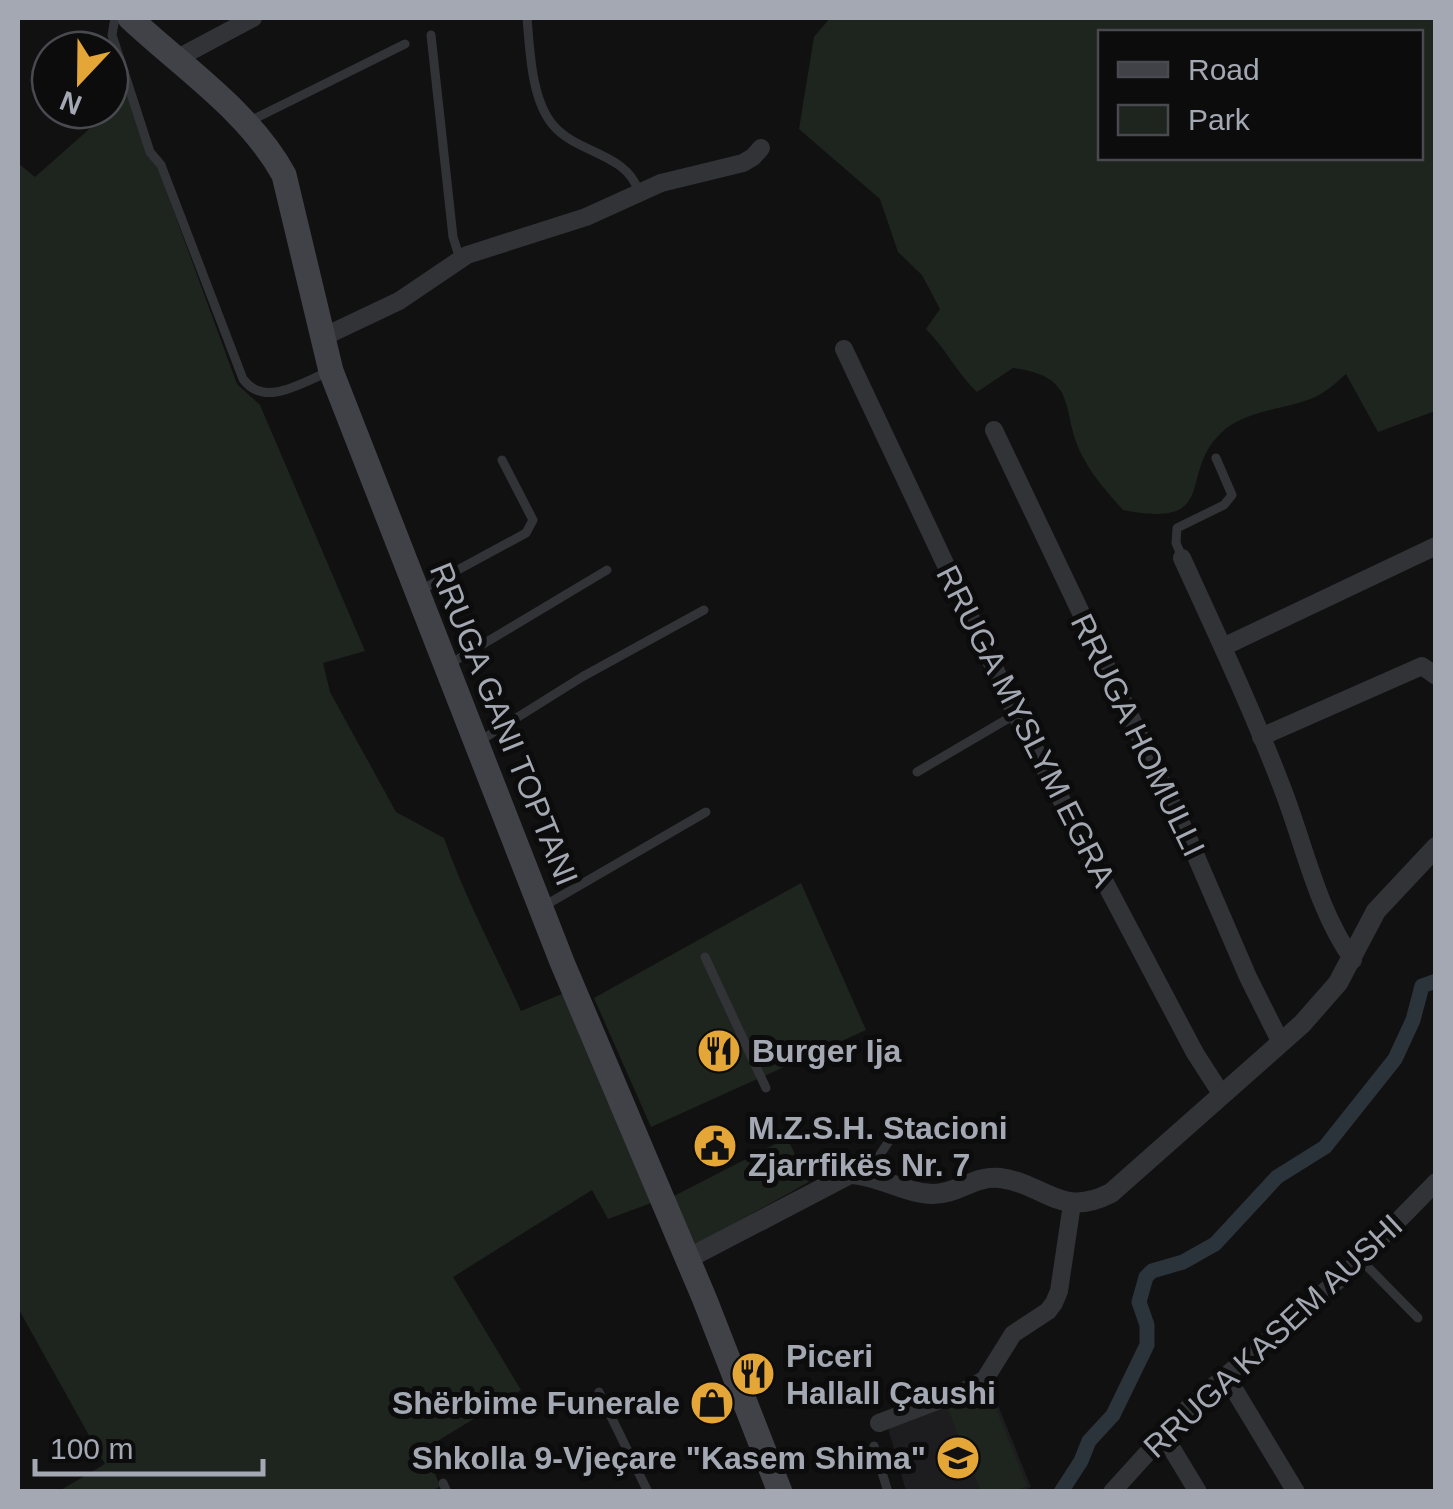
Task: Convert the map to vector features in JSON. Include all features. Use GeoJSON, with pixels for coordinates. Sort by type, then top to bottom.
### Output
{"type":"FeatureCollection","features":[{"type":"Feature","properties":{"kind":"main road","name":"RRUGA GANI TOPTANI"},"geometry":{"type":"LineString","coordinates":[[130,18],[246,123],[270,150],[284,175],[331,371],[476,744],[756,1423],[780,1492]]}},
{"type":"Feature","properties":{"kind":"street"},"geometry":{"type":"LineString","coordinates":[[176,60],[253,18]]}},
{"type":"Feature","properties":{"kind":"street"},"geometry":{"type":"LineString","coordinates":[[323,337],[399,301],[477,251],[586,217],[661,183],[742,163],[754,157],[760,148]]}},
{"type":"Feature","properties":{"kind":"street","name":"RRUGA MYSLYM EGRA"},"geometry":{"type":"LineString","coordinates":[[844,349],[1016,714],[1222,1095]]}},
{"type":"Feature","properties":{"kind":"street","name":"RRUGA HOMULLI"},"geometry":{"type":"LineString","coordinates":[[994,430],[1190,840],[1280,1042]]}},
{"type":"Feature","properties":{"kind":"street"},"geometry":{"type":"LineString","coordinates":[[1223,646],[1436,546]]}},
{"type":"Feature","properties":{"kind":"street"},"geometry":{"type":"LineString","coordinates":[[1182,558],[1285,793],[1330,920],[1353,960]]}},
{"type":"Feature","properties":{"kind":"street"},"geometry":{"type":"LineString","coordinates":[[1261,737],[1422,666],[1436,676]]}},
{"type":"Feature","properties":{"kind":"street"},"geometry":{"type":"LineString","coordinates":[[687,1259],[850,1174],[871,1176],[927,1194],[956,1190],[970,1181],[1004,1178],[1072,1204],[1100,1199],[1222,1095],[1329,994],[1353,960],[1376,911],[1436,846]]}},
{"type":"Feature","properties":{"kind":"street","name":"RRUGA KASEM AUSHI"},"geometry":{"type":"LineString","coordinates":[[1112,1492],[1189,1407],[1361,1260],[1436,1182]]}},
{"type":"Feature","properties":{"kind":"street"},"geometry":{"type":"LineString","coordinates":[[879,1423],[985,1379],[1013,1334],[1048,1311],[1059,1291],[1072,1204]]}},
{"type":"Feature","properties":{"kind":"street"},"geometry":{"type":"LineString","coordinates":[[1226,1376],[1296,1492]]}},
{"type":"Feature","properties":{"kind":"street"},"geometry":{"type":"LineString","coordinates":[[1163,1434],[1198,1492]]}},
{"type":"Feature","properties":{"kind":"lane"},"geometry":{"type":"LineString","coordinates":[[116,18],[112,35],[147,145],[161,165],[243,378],[249,387],[264,394],[277,393],[331,371]]}},
{"type":"Feature","properties":{"kind":"lane"},"geometry":{"type":"LineString","coordinates":[[527,18],[540,96],[552,124],[581,146],[610,158],[638,192]]}},
{"type":"Feature","properties":{"kind":"lane"},"geometry":{"type":"LineString","coordinates":[[431,36],[453,236],[460,259]]}},
{"type":"Feature","properties":{"kind":"lane"},"geometry":{"type":"LineString","coordinates":[[246,123],[405,44]]}},
{"type":"Feature","properties":{"kind":"lane"},"geometry":{"type":"LineString","coordinates":[[1182,558],[1176,528],[1224,506],[1232,495],[1216,458]]}},
{"type":"Feature","properties":{"kind":"lane"},"geometry":{"type":"LineString","coordinates":[[417,593],[526,533],[533,520],[502,460]]}},
{"type":"Feature","properties":{"kind":"lane"},"geometry":{"type":"LineString","coordinates":[[446,667],[607,570]]}},
{"type":"Feature","properties":{"kind":"lane"},"geometry":{"type":"LineString","coordinates":[[476,744],[582,678],[704,610]]}},
{"type":"Feature","properties":{"kind":"lane"},"geometry":{"type":"LineString","coordinates":[[917,772],[1016,714]]}},
{"type":"Feature","properties":{"kind":"lane"},"geometry":{"type":"LineString","coordinates":[[542,908],[706,812]]}},
{"type":"Feature","properties":{"kind":"lane"},"geometry":{"type":"LineString","coordinates":[[705,957],[766,1088]]}},
{"type":"Feature","properties":{"kind":"lane"},"geometry":{"type":"LineString","coordinates":[[871,1176],[889,1142]]}},
{"type":"Feature","properties":{"kind":"lane"},"geometry":{"type":"LineString","coordinates":[[1361,1260],[1418,1318]]}},
{"type":"Feature","properties":{"kind":"lane"},"geometry":{"type":"LineString","coordinates":[[599,1392],[648,1492]]}},
{"type":"Feature","properties":{"kind":"lane"},"geometry":{"type":"LineString","coordinates":[[874,1446],[888,1492]]}},
{"type":"Feature","properties":{"kind":"shaded area","name":"Shkolla 9-Vjeçare \"Kasem Shima\""},"geometry":{"type":"Polygon","coordinates":[[[991,1388],[1031,1487],[1019,1492],[906,1491],[888,1428],[991,1388]]]}},
{"type":"Feature","properties":{"kind":"green space"},"geometry":{"type":"Polygon","coordinates":[[[830,18],[1435,18],[1435,411],[1378,432],[1346,374],[1315,397],[1254,414],[1221,433],[1208,449],[1185,505],[1173,512],[1154,514],[1123,510],[1084,459],[1065,400],[1050,380],[1013,368],[977,392],[963,377],[926,329],[940,309],[922,275],[898,252],[880,199],[799,129],[814,37],[830,18]]]}},
{"type":"Feature","properties":{"kind":"green space"},"geometry":{"type":"Polygon","coordinates":[[[130,93],[149,158],[156,163],[237,384],[260,405],[365,651],[323,663],[330,692],[396,812],[444,838],[521,1011],[569,991],[654,1202],[608,1219],[592,1190],[453,1277],[521,1390],[426,1448],[440,1487],[431,1491],[59,1491],[105,1464],[18,1308],[18,163],[35,177],[88,130],[130,130],[130,93]]]}},
{"type":"Feature","properties":{"kind":"green space"},"geometry":{"type":"Polygon","coordinates":[[[801,883],[866,1030],[651,1127],[594,998],[801,883]]]}},
{"type":"Feature","properties":{"kind":"green space"},"geometry":{"type":"Polygon","coordinates":[[[787,1138],[809,1182],[693,1246],[672,1197],[787,1138]]]}},
{"type":"Feature","properties":{"kind":"green space"},"geometry":{"type":"Polygon","coordinates":[[[989,1391],[1027,1486],[1013,1491],[981,1491],[947,1407],[989,1391]]]}},
{"type":"Feature","properties":{"kind":"waterway"},"geometry":{"type":"LineString","coordinates":[[1061,1492],[1089,1441],[1113,1415],[1147,1345],[1147,1325],[1139,1302],[1146,1277],[1215,1244],[1277,1177],[1325,1147],[1395,1059],[1413,1020],[1422,986],[1436,981]]}},
{"type":"Feature","properties":{"kind":"place","name":"Burger Ija"},"geometry":{"type":"Point","coordinates":[719,1051]}},
{"type":"Feature","properties":{"kind":"place","name":"M.Z.S.H. Stacioni Zjarrfikës Nr. 7"},"geometry":{"type":"Point","coordinates":[715,1146]}},
{"type":"Feature","properties":{"kind":"place","name":"Piceri Hallall Çaushi"},"geometry":{"type":"Point","coordinates":[753,1374]}},
{"type":"Feature","properties":{"kind":"place","name":"Shërbime Funerale"},"geometry":{"type":"Point","coordinates":[712,1403]}},
{"type":"Feature","properties":{"kind":"place","name":"Shkolla 9-Vjeçare \"Kasem Shima\""},"geometry":{"type":"Point","coordinates":[958,1458]}}]}
